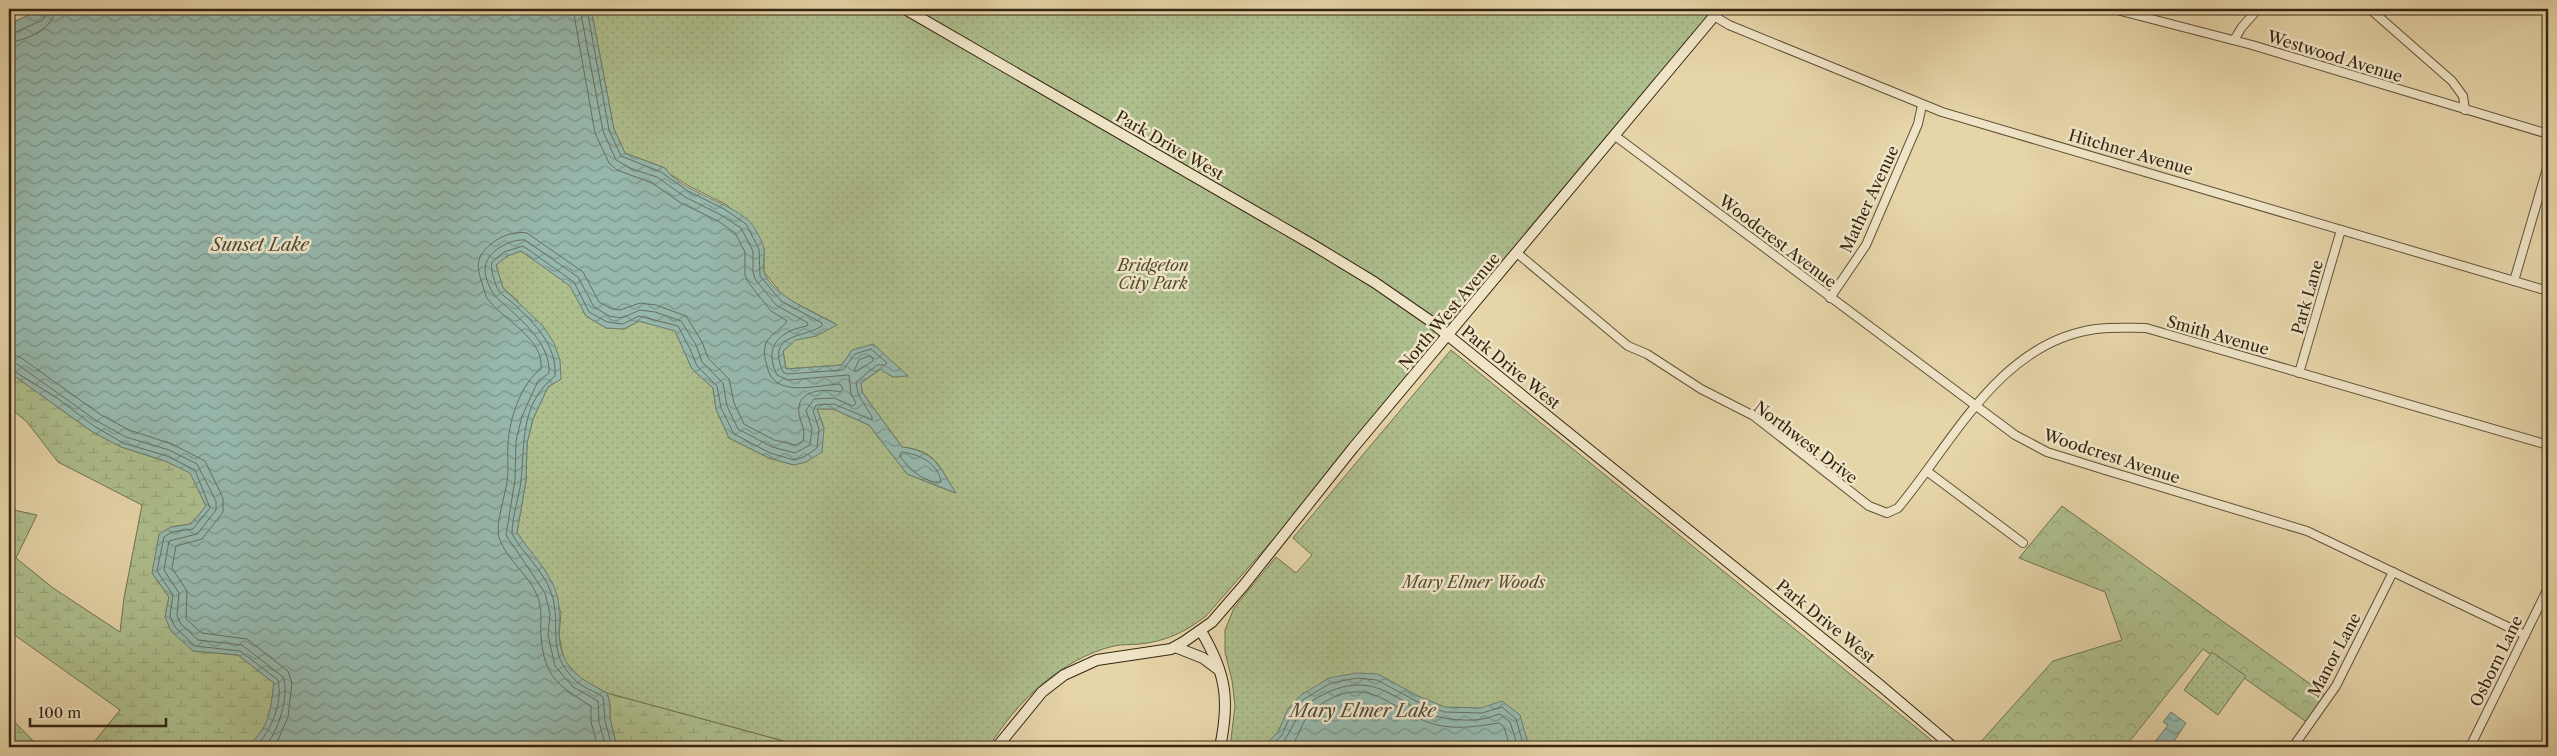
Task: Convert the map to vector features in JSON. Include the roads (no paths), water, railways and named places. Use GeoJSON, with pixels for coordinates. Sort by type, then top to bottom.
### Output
{"type":"FeatureCollection","features":[{"type":"Feature","properties":{"kind":"street","name":"Park Drive West"},"geometry":{"type":"LineString","coordinates":[[904,9],[1313,245],[1396,296],[1448,335],[1881,686],[1953,747]]}},
{"type":"Feature","properties":{"kind":"street","name":"Westwood Avenue"},"geometry":{"type":"LineString","coordinates":[[2113,9],[2234,40],[2548,134]]}},
{"type":"Feature","properties":{"kind":"street"},"geometry":{"type":"LineString","coordinates":[[2234,40],[2242,27],[2258,9]]}},
{"type":"Feature","properties":{"kind":"street"},"geometry":{"type":"LineString","coordinates":[[2370,9],[2452,81],[2463,96],[2465,110]]}},
{"type":"Feature","properties":{"kind":"street","name":"North West Avenue"},"geometry":{"type":"LineString","coordinates":[[1174,647],[1212,622],[1244,585],[1353,448],[1717,12]]}},
{"type":"Feature","properties":{"kind":"street","name":"Hitchner Avenue"},"geometry":{"type":"LineString","coordinates":[[1717,12],[1729,25],[1922,105],[2548,291]]}},
{"type":"Feature","properties":{"kind":"street","name":"Mather Avenue"},"geometry":{"type":"LineString","coordinates":[[1830,298],[1870,238],[1918,124],[1922,105]]}},
{"type":"Feature","properties":{"kind":"street","name":"Woodcrest Avenue"},"geometry":{"type":"LineString","coordinates":[[1614,135],[1975,407],[2015,435],[2047,452],[2307,530],[2525,635]]}},
{"type":"Feature","properties":{"kind":"street"},"geometry":{"type":"LineString","coordinates":[[2514,281],[2548,165]]}},
{"type":"Feature","properties":{"kind":"street","name":"Park Lane"},"geometry":{"type":"LineString","coordinates":[[2299,373],[2341,230]]}},
{"type":"Feature","properties":{"kind":"street","name":"Northwest Drive"},"geometry":{"type":"LineString","coordinates":[[1517,253],[1628,346],[1646,354],[1701,388],[1754,416],[1869,506],[1880,512],[1891,512],[1898,508],[1928,472]]}},
{"type":"Feature","properties":{"kind":"street","name":"Smith Avenue"},"geometry":{"type":"LineString","coordinates":[[1928,472],[1975,407],[1999,380],[2028,355],[2063,338],[2096,329],[2146,328],[2548,445]]}},
{"type":"Feature","properties":{"kind":"street"},"geometry":{"type":"LineString","coordinates":[[1928,472],[2023,543]]}},
{"type":"Feature","properties":{"kind":"street","name":"Manor Lane"},"geometry":{"type":"LineString","coordinates":[[2293,747],[2336,686],[2393,572]]}},
{"type":"Feature","properties":{"kind":"street","name":"Osborn Lane"},"geometry":{"type":"LineString","coordinates":[[2470,747],[2548,588]]}},
{"type":"Feature","properties":{"kind":"street"},"geometry":{"type":"LineString","coordinates":[[1200,631],[1221,673],[1226,699],[1225,723],[1220,747]]}},
{"type":"Feature","properties":{"kind":"street"},"geometry":{"type":"LineString","coordinates":[[997,747],[1036,698],[1064,675],[1097,660],[1174,647],[1204,658],[1221,673]]}},
{"type":"Feature","properties":{"kind":"water","name":"Sunset Lake"},"geometry":{"type":"Polygon","coordinates":[[[41,9],[591,9],[614,129],[625,153],[665,168],[681,183],[739,213],[748,220],[763,246],[763,270],[769,281],[785,296],[837,325],[816,336],[796,340],[783,351],[786,369],[842,365],[852,350],[873,344],[908,376],[893,377],[880,369],[861,383],[862,392],[902,447],[922,452],[935,462],[956,493],[907,474],[869,425],[833,409],[817,409],[824,428],[822,452],[806,462],[794,465],[769,458],[729,438],[716,409],[713,388],[692,369],[675,331],[639,321],[624,329],[606,328],[586,316],[570,286],[521,251],[507,256],[496,265],[503,288],[543,326],[554,343],[560,360],[561,379],[548,387],[533,419],[527,443],[526,481],[517,532],[552,581],[559,606],[561,646],[568,664],[588,683],[607,693],[610,704],[610,719],[617,747],[247,747],[255,739],[268,718],[274,683],[238,655],[193,651],[171,631],[165,617],[169,597],[152,573],[159,534],[171,527],[191,524],[206,506],[190,473],[165,461],[121,447],[91,431],[9,372],[9,24],[41,9]]]}},
{"type":"Feature","properties":{"kind":"water","name":"Mary Elmer Lake"},"geometry":{"type":"Polygon","coordinates":[[[1357,673],[1378,674],[1418,696],[1445,707],[1481,708],[1502,701],[1520,715],[1529,747],[1263,747],[1278,732],[1288,709],[1301,695],[1329,678],[1357,673]]]}},
{"type":"Feature","properties":{"kind":"water"},"geometry":{"type":"Polygon","coordinates":[[[2171,712],[2186,723],[2170,747],[2160,747],[2154,743],[2168,725],[2163,722],[2171,712]]]}},
{"type":"Feature","properties":{"kind":"park label","name":"Bridgeton City Park"},"geometry":{"type":"Point","coordinates":[1153,274]}},
{"type":"Feature","properties":{"kind":"park label","name":"Mary Elmer Woods"},"geometry":{"type":"Point","coordinates":[1474,582]}}]}
